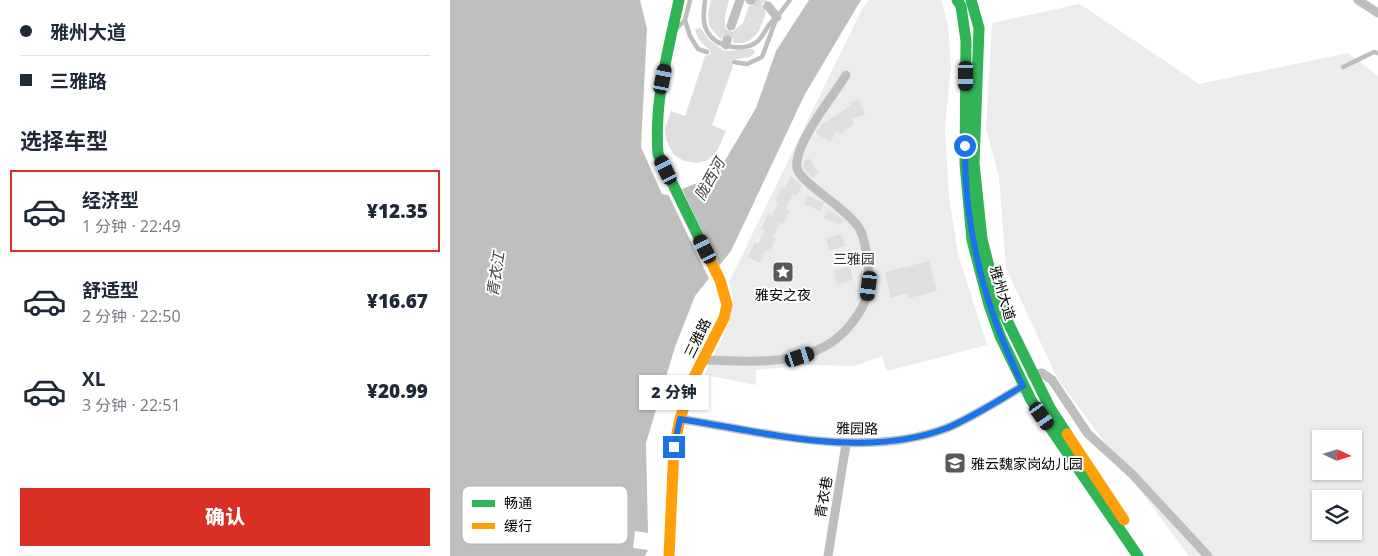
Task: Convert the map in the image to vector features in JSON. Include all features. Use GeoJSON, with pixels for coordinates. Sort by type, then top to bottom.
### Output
{"type":"FeatureCollection","features":[{"type":"Feature","properties":{"kind":"main road","name":"三雅路"},"geometry":{"type":"LineString","coordinates":[[669,556],[674,447],[680,419],[694,379],[726,312],[725,291],[658,154],[656,134],[657,111],[678,0]]}},
{"type":"Feature","properties":{"kind":"main road","name":"雅州大道"},"geometry":{"type":"LineString","coordinates":[[957,0],[960,6],[966,41],[965,164],[972,240],[989,305],[1023,386],[1031,400],[1138,556]]}},
{"type":"Feature","properties":{"kind":"main road","name":"雅州大道"},"geometry":{"type":"LineString","coordinates":[[971,0],[979,28],[974,163],[982,238],[998,302],[1032,375],[1050,408],[1148,556]]}},
{"type":"Feature","properties":{"kind":"street"},"geometry":{"type":"LineString","coordinates":[[732,26],[740,0]]}},
{"type":"Feature","properties":{"kind":"street"},"geometry":{"type":"LineString","coordinates":[[1358,0],[1378,13]]}},
{"type":"Feature","properties":{"kind":"street"},"geometry":{"type":"LineString","coordinates":[[768,6],[777,17]]}},
{"type":"Feature","properties":{"kind":"street"},"geometry":{"type":"LineString","coordinates":[[703,360],[771,360],[800,357],[816,352],[834,342],[858,316],[868,296],[870,275],[860,229],[836,203],[803,179],[797,168],[798,153],[814,124],[846,75]]}},
{"type":"Feature","properties":{"kind":"street"},"geometry":{"type":"LineString","coordinates":[[1032,375],[1042,373],[1052,380],[1088,434],[1132,474],[1208,556]]}},
{"type":"Feature","properties":{"kind":"street","name":"雅园路"},"geometry":{"type":"LineString","coordinates":[[680,419],[846,444],[875,444],[914,437],[947,428],[1023,386]]}},
{"type":"Feature","properties":{"kind":"street","name":"青衣巷"},"geometry":{"type":"LineString","coordinates":[[828,556],[846,444]]}},
{"type":"Feature","properties":{"kind":"lane"},"geometry":{"type":"LineString","coordinates":[[690,0],[685,20],[690,36],[698,49],[707,52]]}},
{"type":"Feature","properties":{"kind":"lane"},"geometry":{"type":"LineString","coordinates":[[705,0],[704,22],[706,30],[717,42],[741,48],[757,41],[770,21],[777,17]]}},
{"type":"Feature","properties":{"kind":"lane"},"geometry":{"type":"LineString","coordinates":[[734,62],[747,64],[762,57],[777,17],[790,0]]}},
{"type":"Feature","properties":{"kind":"lane"},"geometry":{"type":"LineString","coordinates":[[672,31],[685,20]]}},
{"type":"Feature","properties":{"kind":"lane"},"geometry":{"type":"LineString","coordinates":[[1343,67],[1374,52],[1378,53]]}},
{"type":"Feature","properties":{"kind":"green space","name":"三雅园"},"geometry":{"type":"Polygon","coordinates":[[[869,0],[941,0],[948,25],[951,66],[945,129],[949,197],[958,254],[987,345],[887,371],[882,356],[855,366],[809,365],[756,370],[756,385],[705,375],[730,317],[732,294],[729,282],[862,9],[869,0]]]}},
{"type":"Feature","properties":{"kind":"green space"},"geometry":{"type":"Polygon","coordinates":[[[1080,4],[1199,84],[1348,53],[1378,76],[1378,556],[1189,556],[1057,378],[1006,268],[999,177],[986,129],[992,23],[1080,4]]]}},
{"type":"Feature","properties":{"kind":"water"},"geometry":{"type":"Polygon","coordinates":[[[450,0],[640,0],[647,29],[641,147],[662,194],[667,195],[712,177],[720,169],[756,108],[776,51],[809,0],[861,0],[805,94],[731,251],[695,296],[675,347],[646,443],[648,533],[635,531],[633,548],[648,550],[645,556],[450,556],[450,0]]]}},
{"type":"Feature","properties":{"kind":"pier"},"geometry":{"type":"Polygon","coordinates":[[[681,187],[720,268],[710,281],[667,192],[681,187]]]}},
{"type":"Feature","properties":{"kind":"building"},"geometry":{"type":"Polygon","coordinates":[[[711,0],[729,0],[725,27],[732,32],[743,23],[749,6],[755,5],[757,0],[766,0],[762,4],[766,13],[759,31],[749,41],[744,43],[733,43],[733,38],[729,34],[725,34],[721,39],[719,38],[709,26],[708,14],[711,0]]]}},
{"type":"Feature","properties":{"kind":"building"},"geometry":{"type":"Polygon","coordinates":[[[701,28],[708,39],[724,51],[753,49],[755,53],[750,57],[731,60],[733,66],[712,125],[726,131],[717,151],[708,160],[697,163],[684,161],[674,155],[666,140],[665,128],[671,111],[685,116],[705,56],[711,54],[710,50],[697,36],[695,29],[701,28]]]}},
{"type":"Feature","properties":{"kind":"building"},"geometry":{"type":"Polygon","coordinates":[[[859,99],[865,115],[852,119],[855,123],[840,134],[837,131],[830,142],[816,133],[821,125],[851,105],[850,102],[859,99]]]}},
{"type":"Feature","properties":{"kind":"building"},"geometry":{"type":"Polygon","coordinates":[[[809,158],[819,173],[812,178],[803,167],[804,162],[809,158]]]}},
{"type":"Feature","properties":{"kind":"building"},"geometry":{"type":"Polygon","coordinates":[[[791,176],[802,185],[797,196],[793,194],[786,209],[790,211],[783,224],[780,222],[773,237],[776,239],[770,252],[766,250],[760,263],[748,257],[755,242],[758,244],[765,231],[761,229],[768,214],[772,216],[778,203],[775,201],[782,186],[785,188],[791,176]]]}},
{"type":"Feature","properties":{"kind":"building"},"geometry":{"type":"Polygon","coordinates":[[[808,196],[824,203],[820,211],[804,204],[808,196]]]}},
{"type":"Feature","properties":{"kind":"building"},"geometry":{"type":"Polygon","coordinates":[[[828,210],[843,219],[840,225],[824,218],[828,210]]]}},
{"type":"Feature","properties":{"kind":"building"},"geometry":{"type":"Polygon","coordinates":[[[842,234],[845,246],[829,250],[826,238],[842,234]]]}},
{"type":"Feature","properties":{"kind":"building"},"geometry":{"type":"Polygon","coordinates":[[[929,261],[937,291],[909,298],[908,293],[891,298],[885,272],[929,261]]]}},
{"type":"Feature","properties":{"kind":"building"},"geometry":{"type":"Polygon","coordinates":[[[850,266],[853,280],[837,284],[834,270],[850,266]]]}},
{"type":"Feature","properties":{"kind":"tunnel"},"geometry":{"type":"LineString","coordinates":[[751,0],[768,6]]}},
{"type":"Feature","properties":{"kind":"tunnel"},"geometry":{"type":"LineString","coordinates":[[727,40],[731,26]]}},
{"type":"Feature","properties":{"kind":"traffic: fast"},"geometry":{"type":"LineString","coordinates":[[679,0],[666,57],[660,95],[657,134],[658,154],[710,260]]}},
{"type":"Feature","properties":{"kind":"traffic: fast"},"geometry":{"type":"LineString","coordinates":[[957,0],[961,6],[966,41],[965,164],[972,240],[989,305],[1000,336],[1031,400],[1138,556]]}},
{"type":"Feature","properties":{"kind":"traffic: fast"},"geometry":{"type":"LineString","coordinates":[[971,0],[979,28],[974,163],[982,239],[998,302],[1050,408],[1067,434]]}},
{"type":"Feature","properties":{"kind":"traffic: slow"},"geometry":{"type":"LineString","coordinates":[[669,556],[674,447],[680,419],[693,379],[724,318],[727,305],[720,280],[710,260]]}},
{"type":"Feature","properties":{"kind":"traffic: slow"},"geometry":{"type":"LineString","coordinates":[[1067,434],[1124,520]]}},
{"type":"Feature","properties":{"kind":"place","name":"雅安之夜"},"geometry":{"type":"Point","coordinates":[783,272]}},
{"type":"Feature","properties":{"kind":"place","name":"雅云魏家岗幼儿园"},"geometry":{"type":"Point","coordinates":[955,463]}},
{"type":"Feature","properties":{"kind":"route"},"geometry":{"type":"LineString","coordinates":[[674,447],[680,419],[846,444],[875,444],[914,437],[947,428],[1023,386],[1000,336],[989,305],[972,240],[965,146]]}},
{"type":"Feature","properties":{"kind":"water label","name":"陇西河"},"geometry":{"type":"Point","coordinates":[709,179]}},
{"type":"Feature","properties":{"kind":"water label","name":"青衣江"},"geometry":{"type":"Point","coordinates":[495,274]}}]}
